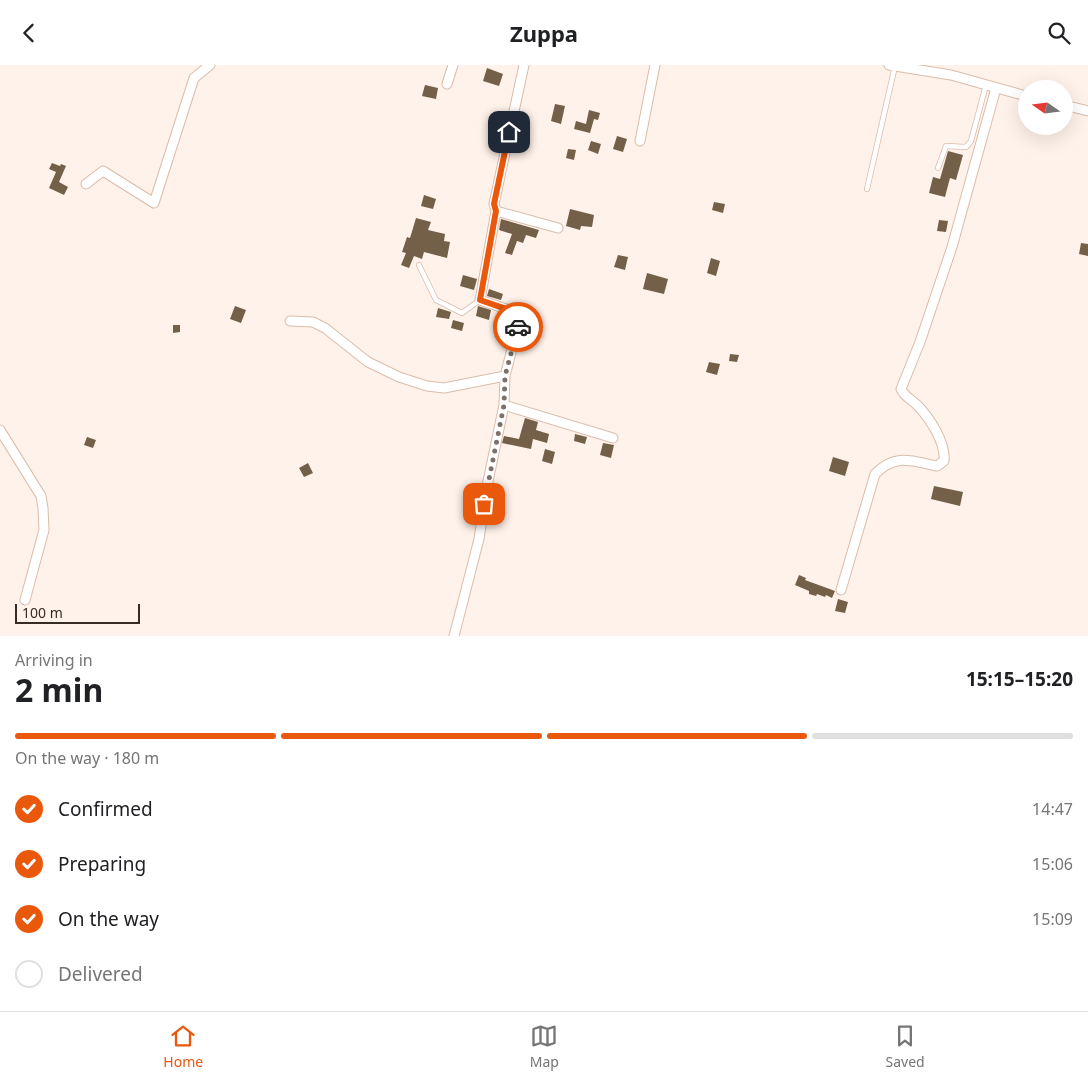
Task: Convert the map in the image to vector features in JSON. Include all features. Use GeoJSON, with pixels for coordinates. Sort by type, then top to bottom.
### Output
{"type":"FeatureCollection","features":[{"type":"Feature","properties":{"kind":"street"},"geometry":{"type":"LineString","coordinates":[[86,185],[103,171],[154,203],[194,78],[210,65]]}},
{"type":"Feature","properties":{"kind":"street"},"geometry":{"type":"LineString","coordinates":[[448,84],[453,65]]}},
{"type":"Feature","properties":{"kind":"street"},"geometry":{"type":"LineString","coordinates":[[454,636],[479,539],[490,467],[504,405],[505,376],[521,314],[480,300],[496,211],[494,204],[524,65]]}},
{"type":"Feature","properties":{"kind":"street"},"geometry":{"type":"LineString","coordinates":[[640,141],[655,65]]}},
{"type":"Feature","properties":{"kind":"street"},"geometry":{"type":"LineString","coordinates":[[892,66],[952,75],[1018,94]]}},
{"type":"Feature","properties":{"kind":"street"},"geometry":{"type":"LineString","coordinates":[[841,590],[875,474],[894,460],[904,459],[937,466],[944,461],[943,446],[934,429],[923,412],[901,389],[920,341],[952,247],[991,87]]}},
{"type":"Feature","properties":{"kind":"street"},"geometry":{"type":"LineString","coordinates":[[1073,107],[1088,111]]}},
{"type":"Feature","properties":{"kind":"street"},"geometry":{"type":"LineString","coordinates":[[496,211],[558,228]]}},
{"type":"Feature","properties":{"kind":"street"},"geometry":{"type":"LineString","coordinates":[[290,321],[313,322],[325,328],[368,362],[383,371],[427,386],[444,388],[505,376]]}},
{"type":"Feature","properties":{"kind":"street"},"geometry":{"type":"LineString","coordinates":[[504,405],[614,438]]}},
{"type":"Feature","properties":{"kind":"street"},"geometry":{"type":"LineString","coordinates":[[0,430],[41,496],[44,508],[44,530],[25,600]]}},
{"type":"Feature","properties":{"kind":"lane"},"geometry":{"type":"LineString","coordinates":[[867,189],[892,66]]}},
{"type":"Feature","properties":{"kind":"lane"},"geometry":{"type":"LineString","coordinates":[[938,168],[946,146],[966,147],[971,141],[991,87]]}},
{"type":"Feature","properties":{"kind":"lane"},"geometry":{"type":"LineString","coordinates":[[419,265],[436,300],[462,313],[480,300]]}},
{"type":"Feature","properties":{"kind":"building"},"geometry":{"type":"Polygon","coordinates":[[[487,68],[503,74],[499,86],[483,81],[487,68]]]}},
{"type":"Feature","properties":{"kind":"building"},"geometry":{"type":"Polygon","coordinates":[[[425,85],[438,88],[436,99],[422,96],[425,85]]]}},
{"type":"Feature","properties":{"kind":"building"},"geometry":{"type":"Polygon","coordinates":[[[555,104],[565,106],[561,124],[551,121],[555,104]]]}},
{"type":"Feature","properties":{"kind":"building"},"geometry":{"type":"Polygon","coordinates":[[[589,110],[600,113],[598,120],[594,119],[590,133],[574,129],[576,121],[586,124],[589,110]]]}},
{"type":"Feature","properties":{"kind":"building"},"geometry":{"type":"Polygon","coordinates":[[[617,136],[627,139],[623,152],[613,149],[617,136]]]}},
{"type":"Feature","properties":{"kind":"building"},"geometry":{"type":"Polygon","coordinates":[[[591,141],[601,144],[598,154],[588,150],[591,141]]]}},
{"type":"Feature","properties":{"kind":"building"},"geometry":{"type":"Polygon","coordinates":[[[568,149],[576,150],[574,160],[566,158],[568,149]]]}},
{"type":"Feature","properties":{"kind":"building"},"geometry":{"type":"Polygon","coordinates":[[[948,151],[963,155],[956,180],[950,178],[945,197],[929,193],[933,177],[940,179],[948,151]]]}},
{"type":"Feature","properties":{"kind":"building"},"geometry":{"type":"Polygon","coordinates":[[[52,163],[66,166],[59,182],[68,187],[64,195],[49,188],[56,172],[49,169],[52,163]]]}},
{"type":"Feature","properties":{"kind":"building"},"geometry":{"type":"Polygon","coordinates":[[[424,195],[436,199],[433,209],[421,206],[424,195]]]}},
{"type":"Feature","properties":{"kind":"building"},"geometry":{"type":"Polygon","coordinates":[[[714,202],[725,204],[723,213],[712,210],[714,202]]]}},
{"type":"Feature","properties":{"kind":"building"},"geometry":{"type":"Polygon","coordinates":[[[570,209],[594,215],[592,227],[581,226],[580,230],[566,226],[570,209]]]}},
{"type":"Feature","properties":{"kind":"building"},"geometry":{"type":"Polygon","coordinates":[[[416,218],[431,222],[428,230],[445,234],[444,241],[450,242],[447,258],[424,252],[422,259],[414,256],[409,268],[401,265],[406,253],[402,252],[407,237],[410,238],[416,218]]]}},
{"type":"Feature","properties":{"kind":"building"},"geometry":{"type":"Polygon","coordinates":[[[501,219],[539,230],[536,238],[526,235],[523,243],[517,241],[512,255],[505,253],[512,234],[499,230],[501,219]]]}},
{"type":"Feature","properties":{"kind":"building"},"geometry":{"type":"Polygon","coordinates":[[[939,220],[948,221],[946,232],[937,231],[939,220]]]}},
{"type":"Feature","properties":{"kind":"building"},"geometry":{"type":"Polygon","coordinates":[[[1081,243],[1088,244],[1088,256],[1079,254],[1081,243]]]}},
{"type":"Feature","properties":{"kind":"building"},"geometry":{"type":"Polygon","coordinates":[[[618,255],[628,257],[625,270],[614,267],[618,255]]]}},
{"type":"Feature","properties":{"kind":"building"},"geometry":{"type":"Polygon","coordinates":[[[711,258],[720,261],[716,276],[707,273],[711,258]]]}},
{"type":"Feature","properties":{"kind":"building"},"geometry":{"type":"Polygon","coordinates":[[[647,273],[668,279],[664,294],[643,289],[647,273]]]}},
{"type":"Feature","properties":{"kind":"building"},"geometry":{"type":"Polygon","coordinates":[[[463,275],[477,279],[474,290],[460,286],[463,275]]]}},
{"type":"Feature","properties":{"kind":"building"},"geometry":{"type":"Polygon","coordinates":[[[489,289],[503,294],[501,300],[487,296],[489,289]]]}},
{"type":"Feature","properties":{"kind":"building"},"geometry":{"type":"Polygon","coordinates":[[[235,306],[246,310],[241,323],[230,319],[235,306]]]}},
{"type":"Feature","properties":{"kind":"building"},"geometry":{"type":"Polygon","coordinates":[[[478,306],[491,310],[489,320],[476,316],[478,306]]]}},
{"type":"Feature","properties":{"kind":"building"},"geometry":{"type":"Polygon","coordinates":[[[438,308],[451,312],[449,319],[436,317],[438,308]]]}},
{"type":"Feature","properties":{"kind":"building"},"geometry":{"type":"Polygon","coordinates":[[[453,320],[464,323],[462,331],[451,328],[453,320]]]}},
{"type":"Feature","properties":{"kind":"building"},"geometry":{"type":"Polygon","coordinates":[[[173,325],[180,325],[180,332],[173,333],[173,325]]]}},
{"type":"Feature","properties":{"kind":"building"},"geometry":{"type":"Polygon","coordinates":[[[730,354],[739,355],[737,362],[729,361],[730,354]]]}},
{"type":"Feature","properties":{"kind":"building"},"geometry":{"type":"Polygon","coordinates":[[[709,362],[720,364],[717,375],[706,372],[709,362]]]}},
{"type":"Feature","properties":{"kind":"building"},"geometry":{"type":"Polygon","coordinates":[[[525,418],[538,422],[536,430],[549,434],[547,443],[533,439],[531,449],[502,443],[504,436],[519,439],[525,418]]]}},
{"type":"Feature","properties":{"kind":"building"},"geometry":{"type":"Polygon","coordinates":[[[575,434],[587,437],[585,444],[574,441],[575,434]]]}},
{"type":"Feature","properties":{"kind":"building"},"geometry":{"type":"Polygon","coordinates":[[[87,437],[96,440],[93,448],[84,445],[87,437]]]}},
{"type":"Feature","properties":{"kind":"building"},"geometry":{"type":"Polygon","coordinates":[[[603,443],[614,445],[611,458],[600,455],[603,443]]]}},
{"type":"Feature","properties":{"kind":"building"},"geometry":{"type":"Polygon","coordinates":[[[545,449],[555,452],[552,464],[542,461],[545,449]]]}},
{"type":"Feature","properties":{"kind":"building"},"geometry":{"type":"Polygon","coordinates":[[[833,457],[849,462],[845,476],[829,471],[833,457]]]}},
{"type":"Feature","properties":{"kind":"building"},"geometry":{"type":"Polygon","coordinates":[[[308,463],[313,473],[304,477],[299,468],[308,463]]]}},
{"type":"Feature","properties":{"kind":"building"},"geometry":{"type":"Polygon","coordinates":[[[934,486],[963,492],[960,506],[931,499],[934,486]]]}},
{"type":"Feature","properties":{"kind":"building"},"geometry":{"type":"Polygon","coordinates":[[[799,575],[806,578],[805,580],[835,591],[832,598],[826,595],[825,597],[809,594],[809,591],[795,585],[799,575]]]}},
{"type":"Feature","properties":{"kind":"building"},"geometry":{"type":"Polygon","coordinates":[[[838,599],[848,602],[845,613],[835,611],[838,599]]]}},
{"type":"Feature","properties":{"kind":"way so far"},"geometry":{"type":"LineString","coordinates":[[484,504],[504,405],[505,376],[518,327]]}},
{"type":"Feature","properties":{"kind":"route"},"geometry":{"type":"LineString","coordinates":[[509,132],[494,204],[496,211],[480,300],[521,314],[518,327]]}}]}
